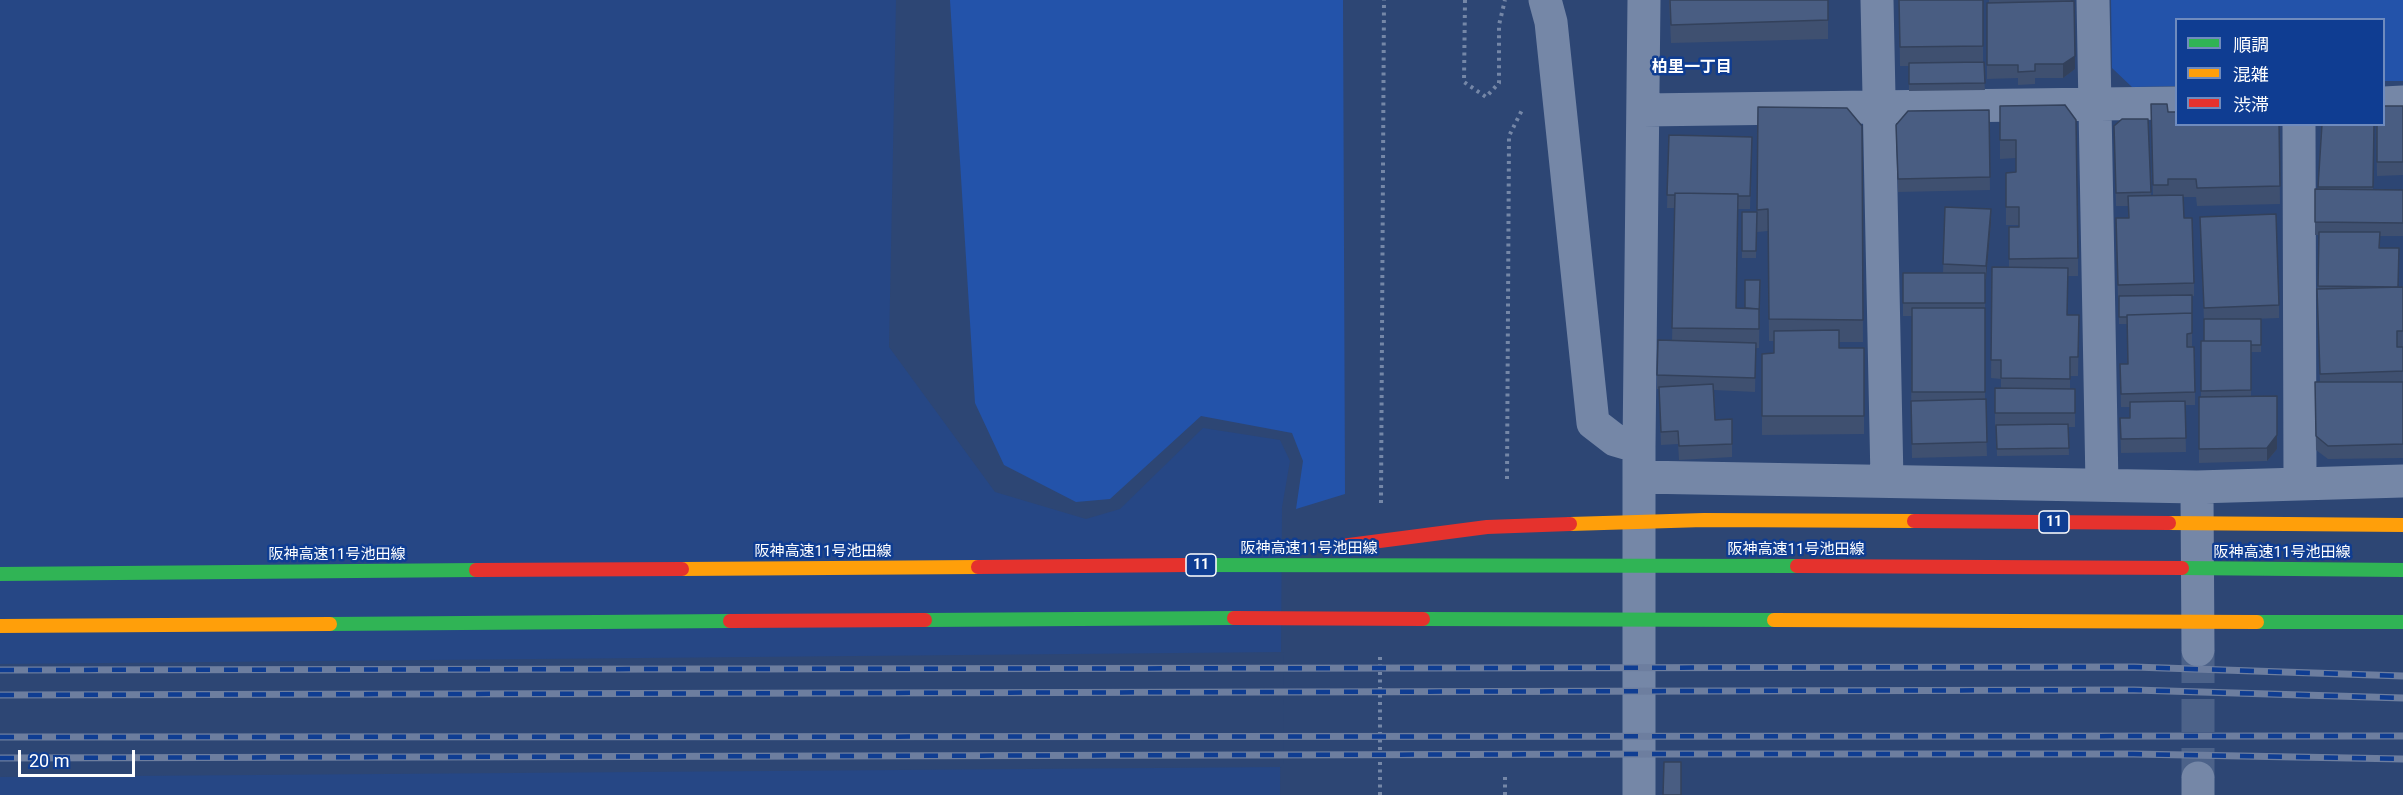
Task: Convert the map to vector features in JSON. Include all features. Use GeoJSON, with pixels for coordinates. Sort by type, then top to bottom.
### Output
{"type":"FeatureCollection","features":[{"type":"Feature","properties":{"kind":"highway","name":"11"},"geometry":{"type":"LineString","coordinates":[[1194,566],[1499,526],[1704,520],[2403,525]]}},
{"type":"Feature","properties":{"kind":"highway","name":"阪神高速11号池田線"},"geometry":{"type":"LineString","coordinates":[[0,574],[1712,565],[2403,570]]}},
{"type":"Feature","properties":{"kind":"highway"},"geometry":{"type":"LineString","coordinates":[[0,626],[1188,618],[2403,622]]}},
{"type":"Feature","properties":{"kind":"street"},"geometry":{"type":"LineString","coordinates":[[1545,0],[1551,22],[1593,423],[1639,462],[1887,480],[2197,487],[2403,482]]}},
{"type":"Feature","properties":{"kind":"street"},"geometry":{"type":"LineString","coordinates":[[1639,795],[1639,462],[1644,0]]}},
{"type":"Feature","properties":{"kind":"street"},"geometry":{"type":"LineString","coordinates":[[1877,0],[1887,480]]}},
{"type":"Feature","properties":{"kind":"street"},"geometry":{"type":"LineString","coordinates":[[2093,0],[2102,485]]}},
{"type":"Feature","properties":{"kind":"street"},"geometry":{"type":"LineString","coordinates":[[2385,103],[2403,102]]}},
{"type":"Feature","properties":{"kind":"street"},"geometry":{"type":"LineString","coordinates":[[1643,110],[2175,103]]}},
{"type":"Feature","properties":{"kind":"street"},"geometry":{"type":"LineString","coordinates":[[2299,126],[2300,484]]}},
{"type":"Feature","properties":{"kind":"street"},"geometry":{"type":"LineString","coordinates":[[2197,487],[2198,650]]}},
{"type":"Feature","properties":{"kind":"path"},"geometry":{"type":"LineString","coordinates":[[1381,510],[1384,0]]}},
{"type":"Feature","properties":{"kind":"path"},"geometry":{"type":"LineString","coordinates":[[1465,0],[1464,82],[1486,97],[1500,83],[1498,24],[1505,0]]}},
{"type":"Feature","properties":{"kind":"path"},"geometry":{"type":"LineString","coordinates":[[1507,479],[1509,136],[1523,108]]}},
{"type":"Feature","properties":{"kind":"path"},"geometry":{"type":"LineString","coordinates":[[1380,653],[1380,795]]}},
{"type":"Feature","properties":{"kind":"path"},"geometry":{"type":"LineString","coordinates":[[1505,777],[1505,795]]}},
{"type":"Feature","properties":{"kind":"shaded area"},"geometry":{"type":"Polygon","coordinates":[[[0,0],[896,0],[889,347],[995,492],[1086,519],[1120,509],[1203,428],[1280,440],[1290,461],[1282,507],[1280,795],[0,795],[0,0]]]}},
{"type":"Feature","properties":{"kind":"shaded area"},"geometry":{"type":"Polygon","coordinates":[[[950,0],[1343,0],[1345,494],[1296,509],[1303,461],[1292,433],[1201,416],[1110,499],[1076,502],[1004,465],[975,403],[950,0]]]}},
{"type":"Feature","properties":{"kind":"shaded area"},"geometry":{"type":"Polygon","coordinates":[[[2111,0],[2403,0],[2403,81],[2385,81],[2385,18],[2175,18],[2175,86],[2132,87],[2112,68],[2111,0]]]}},
{"type":"Feature","properties":{"kind":"pier"},"geometry":{"type":"Polygon","coordinates":[[[1284,652],[1283,767],[0,777],[0,664],[1284,652]]]}},
{"type":"Feature","properties":{"kind":"building"},"geometry":{"type":"Polygon","coordinates":[[[1670,0],[1828,0],[1828,20],[1671,25],[1670,0]]]}},
{"type":"Feature","properties":{"kind":"building"},"geometry":{"type":"Polygon","coordinates":[[[1899,0],[1983,0],[1983,46],[1900,47],[1899,0]]]}},
{"type":"Feature","properties":{"kind":"building"},"geometry":{"type":"Polygon","coordinates":[[[2074,1],[2075,56],[2063,64],[2035,64],[2035,71],[2018,72],[2018,65],[1987,65],[1987,3],[2074,1]]]}},
{"type":"Feature","properties":{"kind":"building"},"geometry":{"type":"Polygon","coordinates":[[[1984,62],[1985,83],[1909,84],[1909,63],[1984,62]]]}},
{"type":"Feature","properties":{"kind":"building"},"geometry":{"type":"Polygon","coordinates":[[[2151,104],[2167,104],[2168,112],[2175,112],[2175,126],[2279,126],[2280,186],[2197,188],[2196,179],[2168,179],[2168,185],[2153,185],[2151,104]]]}},
{"type":"Feature","properties":{"kind":"building"},"geometry":{"type":"Polygon","coordinates":[[[2065,105],[2076,120],[2078,258],[2009,259],[2009,227],[2019,227],[2019,207],[2006,207],[2006,173],[2016,172],[2016,140],[2000,140],[2000,106],[2065,105]]]}},
{"type":"Feature","properties":{"kind":"building"},"geometry":{"type":"Polygon","coordinates":[[[2385,106],[2403,106],[2403,162],[2377,162],[2377,126],[2385,126],[2385,106]]]}},
{"type":"Feature","properties":{"kind":"building"},"geometry":{"type":"Polygon","coordinates":[[[1758,107],[1847,108],[1862,126],[1863,320],[1769,319],[1768,209],[1757,210],[1758,107]]]}},
{"type":"Feature","properties":{"kind":"building"},"geometry":{"type":"Polygon","coordinates":[[[1989,110],[1990,177],[1898,179],[1896,125],[1908,111],[1989,110]]]}},
{"type":"Feature","properties":{"kind":"building"},"geometry":{"type":"Polygon","coordinates":[[[2122,119],[2148,119],[2151,192],[2116,193],[2114,126],[2122,119]]]}},
{"type":"Feature","properties":{"kind":"building"},"geometry":{"type":"Polygon","coordinates":[[[2322,126],[2374,126],[2373,187],[2318,187],[2322,126]]]}},
{"type":"Feature","properties":{"kind":"building"},"geometry":{"type":"Polygon","coordinates":[[[1669,135],[1752,137],[1750,196],[1675,193],[1675,195],[1667,195],[1669,135]]]}},
{"type":"Feature","properties":{"kind":"building"},"geometry":{"type":"Polygon","coordinates":[[[2315,189],[2403,190],[2403,223],[2315,222],[2315,189]]]}},
{"type":"Feature","properties":{"kind":"building"},"geometry":{"type":"Polygon","coordinates":[[[1675,193],[1738,194],[1736,308],[1759,309],[1759,329],[1672,328],[1675,193]]]}},
{"type":"Feature","properties":{"kind":"building"},"geometry":{"type":"Polygon","coordinates":[[[2183,195],[2184,218],[2192,218],[2194,283],[2118,285],[2116,218],[2129,218],[2128,196],[2183,195]]]}},
{"type":"Feature","properties":{"kind":"building"},"geometry":{"type":"Polygon","coordinates":[[[1945,207],[1991,209],[1986,266],[1943,264],[1945,207]]]}},
{"type":"Feature","properties":{"kind":"building"},"geometry":{"type":"Polygon","coordinates":[[[1742,212],[1757,212],[1756,251],[1742,251],[1742,212]]]}},
{"type":"Feature","properties":{"kind":"building"},"geometry":{"type":"Polygon","coordinates":[[[2276,214],[2279,305],[2204,308],[2200,217],[2276,214]]]}},
{"type":"Feature","properties":{"kind":"building"},"geometry":{"type":"Polygon","coordinates":[[[2319,232],[2380,232],[2379,248],[2399,248],[2398,287],[2318,286],[2319,232]]]}},
{"type":"Feature","properties":{"kind":"building"},"geometry":{"type":"Polygon","coordinates":[[[1992,267],[2068,268],[2067,315],[2079,315],[2078,357],[2070,357],[2070,379],[2001,378],[2001,360],[1991,360],[1992,267]]]}},
{"type":"Feature","properties":{"kind":"building"},"geometry":{"type":"Polygon","coordinates":[[[1903,273],[1985,273],[1985,303],[1903,303],[1903,273]]]}},
{"type":"Feature","properties":{"kind":"building"},"geometry":{"type":"Polygon","coordinates":[[[1745,280],[1760,280],[1759,315],[1759,309],[1745,308],[1745,280]]]}},
{"type":"Feature","properties":{"kind":"building"},"geometry":{"type":"Polygon","coordinates":[[[2403,287],[2403,331],[2397,331],[2397,347],[2403,347],[2403,371],[2320,374],[2317,289],[2403,287]]]}},
{"type":"Feature","properties":{"kind":"building"},"geometry":{"type":"Polygon","coordinates":[[[2192,295],[2192,313],[2119,317],[2119,296],[2192,295]]]}},
{"type":"Feature","properties":{"kind":"building"},"geometry":{"type":"Polygon","coordinates":[[[1912,308],[1985,308],[1985,392],[1912,392],[1912,308]]]}},
{"type":"Feature","properties":{"kind":"building"},"geometry":{"type":"Polygon","coordinates":[[[2192,313],[2192,333],[2187,334],[2187,347],[2194,347],[2195,392],[2121,394],[2120,364],[2128,364],[2127,315],[2192,313]]]}},
{"type":"Feature","properties":{"kind":"building"},"geometry":{"type":"Polygon","coordinates":[[[2204,319],[2261,319],[2261,345],[2251,345],[2251,341],[2204,341],[2204,319]]]}},
{"type":"Feature","properties":{"kind":"building"},"geometry":{"type":"Polygon","coordinates":[[[1839,330],[1839,348],[1864,348],[1864,416],[1762,416],[1762,354],[1774,353],[1774,331],[1839,330]]]}},
{"type":"Feature","properties":{"kind":"building"},"geometry":{"type":"Polygon","coordinates":[[[1658,340],[1756,343],[1755,378],[1657,375],[1658,340]]]}},
{"type":"Feature","properties":{"kind":"building"},"geometry":{"type":"Polygon","coordinates":[[[2201,341],[2251,341],[2251,390],[2201,391],[2201,341]]]}},
{"type":"Feature","properties":{"kind":"building"},"geometry":{"type":"Polygon","coordinates":[[[2315,382],[2403,382],[2403,444],[2328,446],[2316,436],[2315,382]]]}},
{"type":"Feature","properties":{"kind":"building"},"geometry":{"type":"Polygon","coordinates":[[[1713,384],[1715,420],[1732,419],[1732,444],[1679,446],[1678,431],[1661,432],[1659,387],[1713,384]]]}},
{"type":"Feature","properties":{"kind":"building"},"geometry":{"type":"Polygon","coordinates":[[[1995,388],[2075,389],[2075,413],[1995,413],[1995,388]]]}},
{"type":"Feature","properties":{"kind":"building"},"geometry":{"type":"Polygon","coordinates":[[[2277,396],[2277,435],[2267,448],[2199,449],[2199,397],[2277,396]]]}},
{"type":"Feature","properties":{"kind":"building"},"geometry":{"type":"Polygon","coordinates":[[[1986,399],[1987,442],[1912,444],[1911,401],[1986,399]]]}},
{"type":"Feature","properties":{"kind":"building"},"geometry":{"type":"Polygon","coordinates":[[[2185,401],[2186,438],[2121,439],[2120,418],[2130,418],[2130,402],[2185,401]]]}},
{"type":"Feature","properties":{"kind":"building"},"geometry":{"type":"Polygon","coordinates":[[[2068,424],[2069,448],[1997,449],[1996,425],[2068,424]]]}},
{"type":"Feature","properties":{"kind":"building"},"geometry":{"type":"Polygon","coordinates":[[[1664,762],[1681,762],[1681,795],[1663,795],[1664,762]]]}},
{"type":"Feature","properties":{"kind":"tunnel"},"geometry":{"type":"LineString","coordinates":[[2198,650],[2198,778]]}},
{"type":"Feature","properties":{"kind":"railway"},"geometry":{"type":"LineString","coordinates":[[0,670],[2134,667],[2403,676]]}},
{"type":"Feature","properties":{"kind":"railway"},"geometry":{"type":"LineString","coordinates":[[0,695],[2134,690],[2403,698]]}},
{"type":"Feature","properties":{"kind":"railway"},"geometry":{"type":"LineString","coordinates":[[0,737],[2403,736]]}},
{"type":"Feature","properties":{"kind":"railway"},"geometry":{"type":"LineString","coordinates":[[0,758],[2133,754],[2403,759]]}},
{"type":"Feature","properties":{"kind":"traffic: fast"},"geometry":{"type":"LineString","coordinates":[[1189,565],[1797,566]]}},
{"type":"Feature","properties":{"kind":"traffic: fast"},"geometry":{"type":"LineString","coordinates":[[2182,568],[2403,570]]}},
{"type":"Feature","properties":{"kind":"traffic: fast"},"geometry":{"type":"LineString","coordinates":[[0,574],[476,570]]}},
{"type":"Feature","properties":{"kind":"traffic: fast"},"geometry":{"type":"LineString","coordinates":[[925,620],[1234,618]]}},
{"type":"Feature","properties":{"kind":"traffic: fast"},"geometry":{"type":"LineString","coordinates":[[1423,619],[1774,620]]}},
{"type":"Feature","properties":{"kind":"traffic: fast"},"geometry":{"type":"LineString","coordinates":[[330,624],[730,621]]}},
{"type":"Feature","properties":{"kind":"traffic: fast"},"geometry":{"type":"LineString","coordinates":[[2257,622],[2403,622]]}},
{"type":"Feature","properties":{"kind":"traffic: slow"},"geometry":{"type":"LineString","coordinates":[[1570,524],[1704,520],[1914,521]]}},
{"type":"Feature","properties":{"kind":"traffic: slow"},"geometry":{"type":"LineString","coordinates":[[2169,523],[2403,525]]}},
{"type":"Feature","properties":{"kind":"traffic: slow"},"geometry":{"type":"LineString","coordinates":[[682,569],[978,567]]}},
{"type":"Feature","properties":{"kind":"traffic: slow"},"geometry":{"type":"LineString","coordinates":[[1774,620],[2257,622]]}},
{"type":"Feature","properties":{"kind":"traffic: slow"},"geometry":{"type":"LineString","coordinates":[[0,626],[330,624]]}},
{"type":"Feature","properties":{"kind":"traffic: jam"},"geometry":{"type":"LineString","coordinates":[[1914,521],[2169,523]]}},
{"type":"Feature","properties":{"kind":"traffic: jam"},"geometry":{"type":"LineString","coordinates":[[1326,548],[1487,527],[1570,524]]}},
{"type":"Feature","properties":{"kind":"traffic: jam"},"geometry":{"type":"LineString","coordinates":[[978,567],[1189,565]]}},
{"type":"Feature","properties":{"kind":"traffic: jam"},"geometry":{"type":"LineString","coordinates":[[1797,566],[2182,568]]}},
{"type":"Feature","properties":{"kind":"traffic: jam"},"geometry":{"type":"LineString","coordinates":[[476,570],[682,569]]}},
{"type":"Feature","properties":{"kind":"traffic: jam"},"geometry":{"type":"LineString","coordinates":[[1234,618],[1423,619]]}},
{"type":"Feature","properties":{"kind":"traffic: jam"},"geometry":{"type":"LineString","coordinates":[[730,621],[925,620]]}},
{"type":"Feature","properties":{"kind":"district","name":"柏里一丁目"},"geometry":{"type":"Point","coordinates":[1692,68]}}]}
